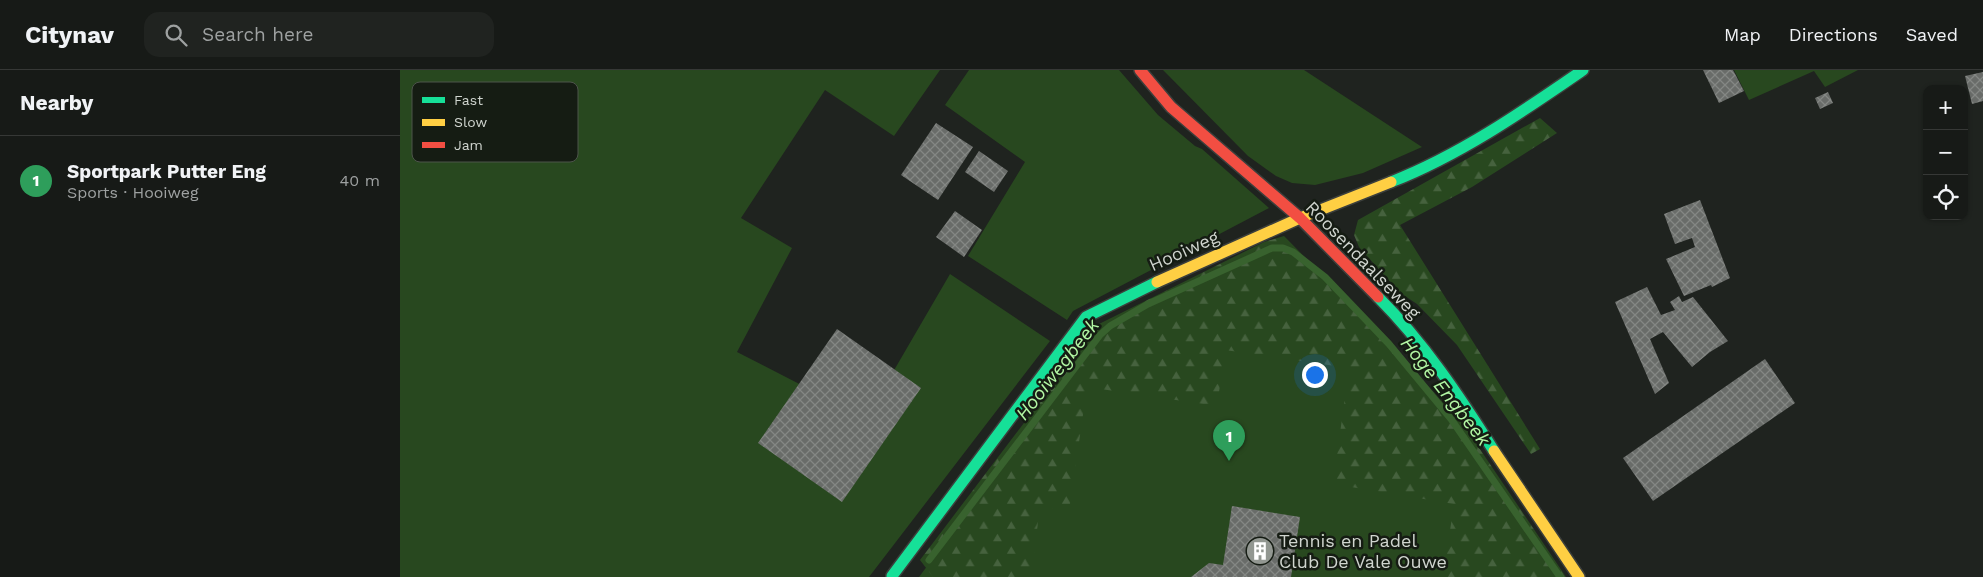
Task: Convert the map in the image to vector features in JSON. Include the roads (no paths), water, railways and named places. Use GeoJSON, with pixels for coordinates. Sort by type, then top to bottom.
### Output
{"type":"FeatureCollection","features":[{"type":"Feature","properties":{"kind":"street","name":"Roosendaalseweg"},"geometry":{"type":"LineString","coordinates":[[1140,70],[1171,107],[1300,218],[1399,318],[1464,403],[1512,480],[1579,577]]}},
{"type":"Feature","properties":{"kind":"street","name":"Hooiweg"},"geometry":{"type":"LineString","coordinates":[[892,576],[1086,317],[1160,280],[1300,218],[1417,172],[1512,119],[1584,70]]}},
{"type":"Feature","properties":{"kind":"waterway","name":"Hooiwegbeek"},"geometry":{"type":"LineString","coordinates":[[929,560],[1100,335],[1110,326],[1148,304],[1272,248],[1283,248],[1293,252],[1325,277],[1389,344],[1451,419],[1560,577]]}},
{"type":"Feature","properties":{"kind":"place","name":"Sportpark Putter Eng"},"geometry":{"type":"Point","coordinates":[1229,461]}},
{"type":"Feature","properties":{"kind":"place","name":"Tennis en Padel Club De Vale Ouwe"},"geometry":{"type":"Point","coordinates":[1260,551]}},
{"type":"Feature","properties":{"kind":"water label","name":"Hoge Engbeek"},"geometry":{"type":"Point","coordinates":[1446,391]}}]}
